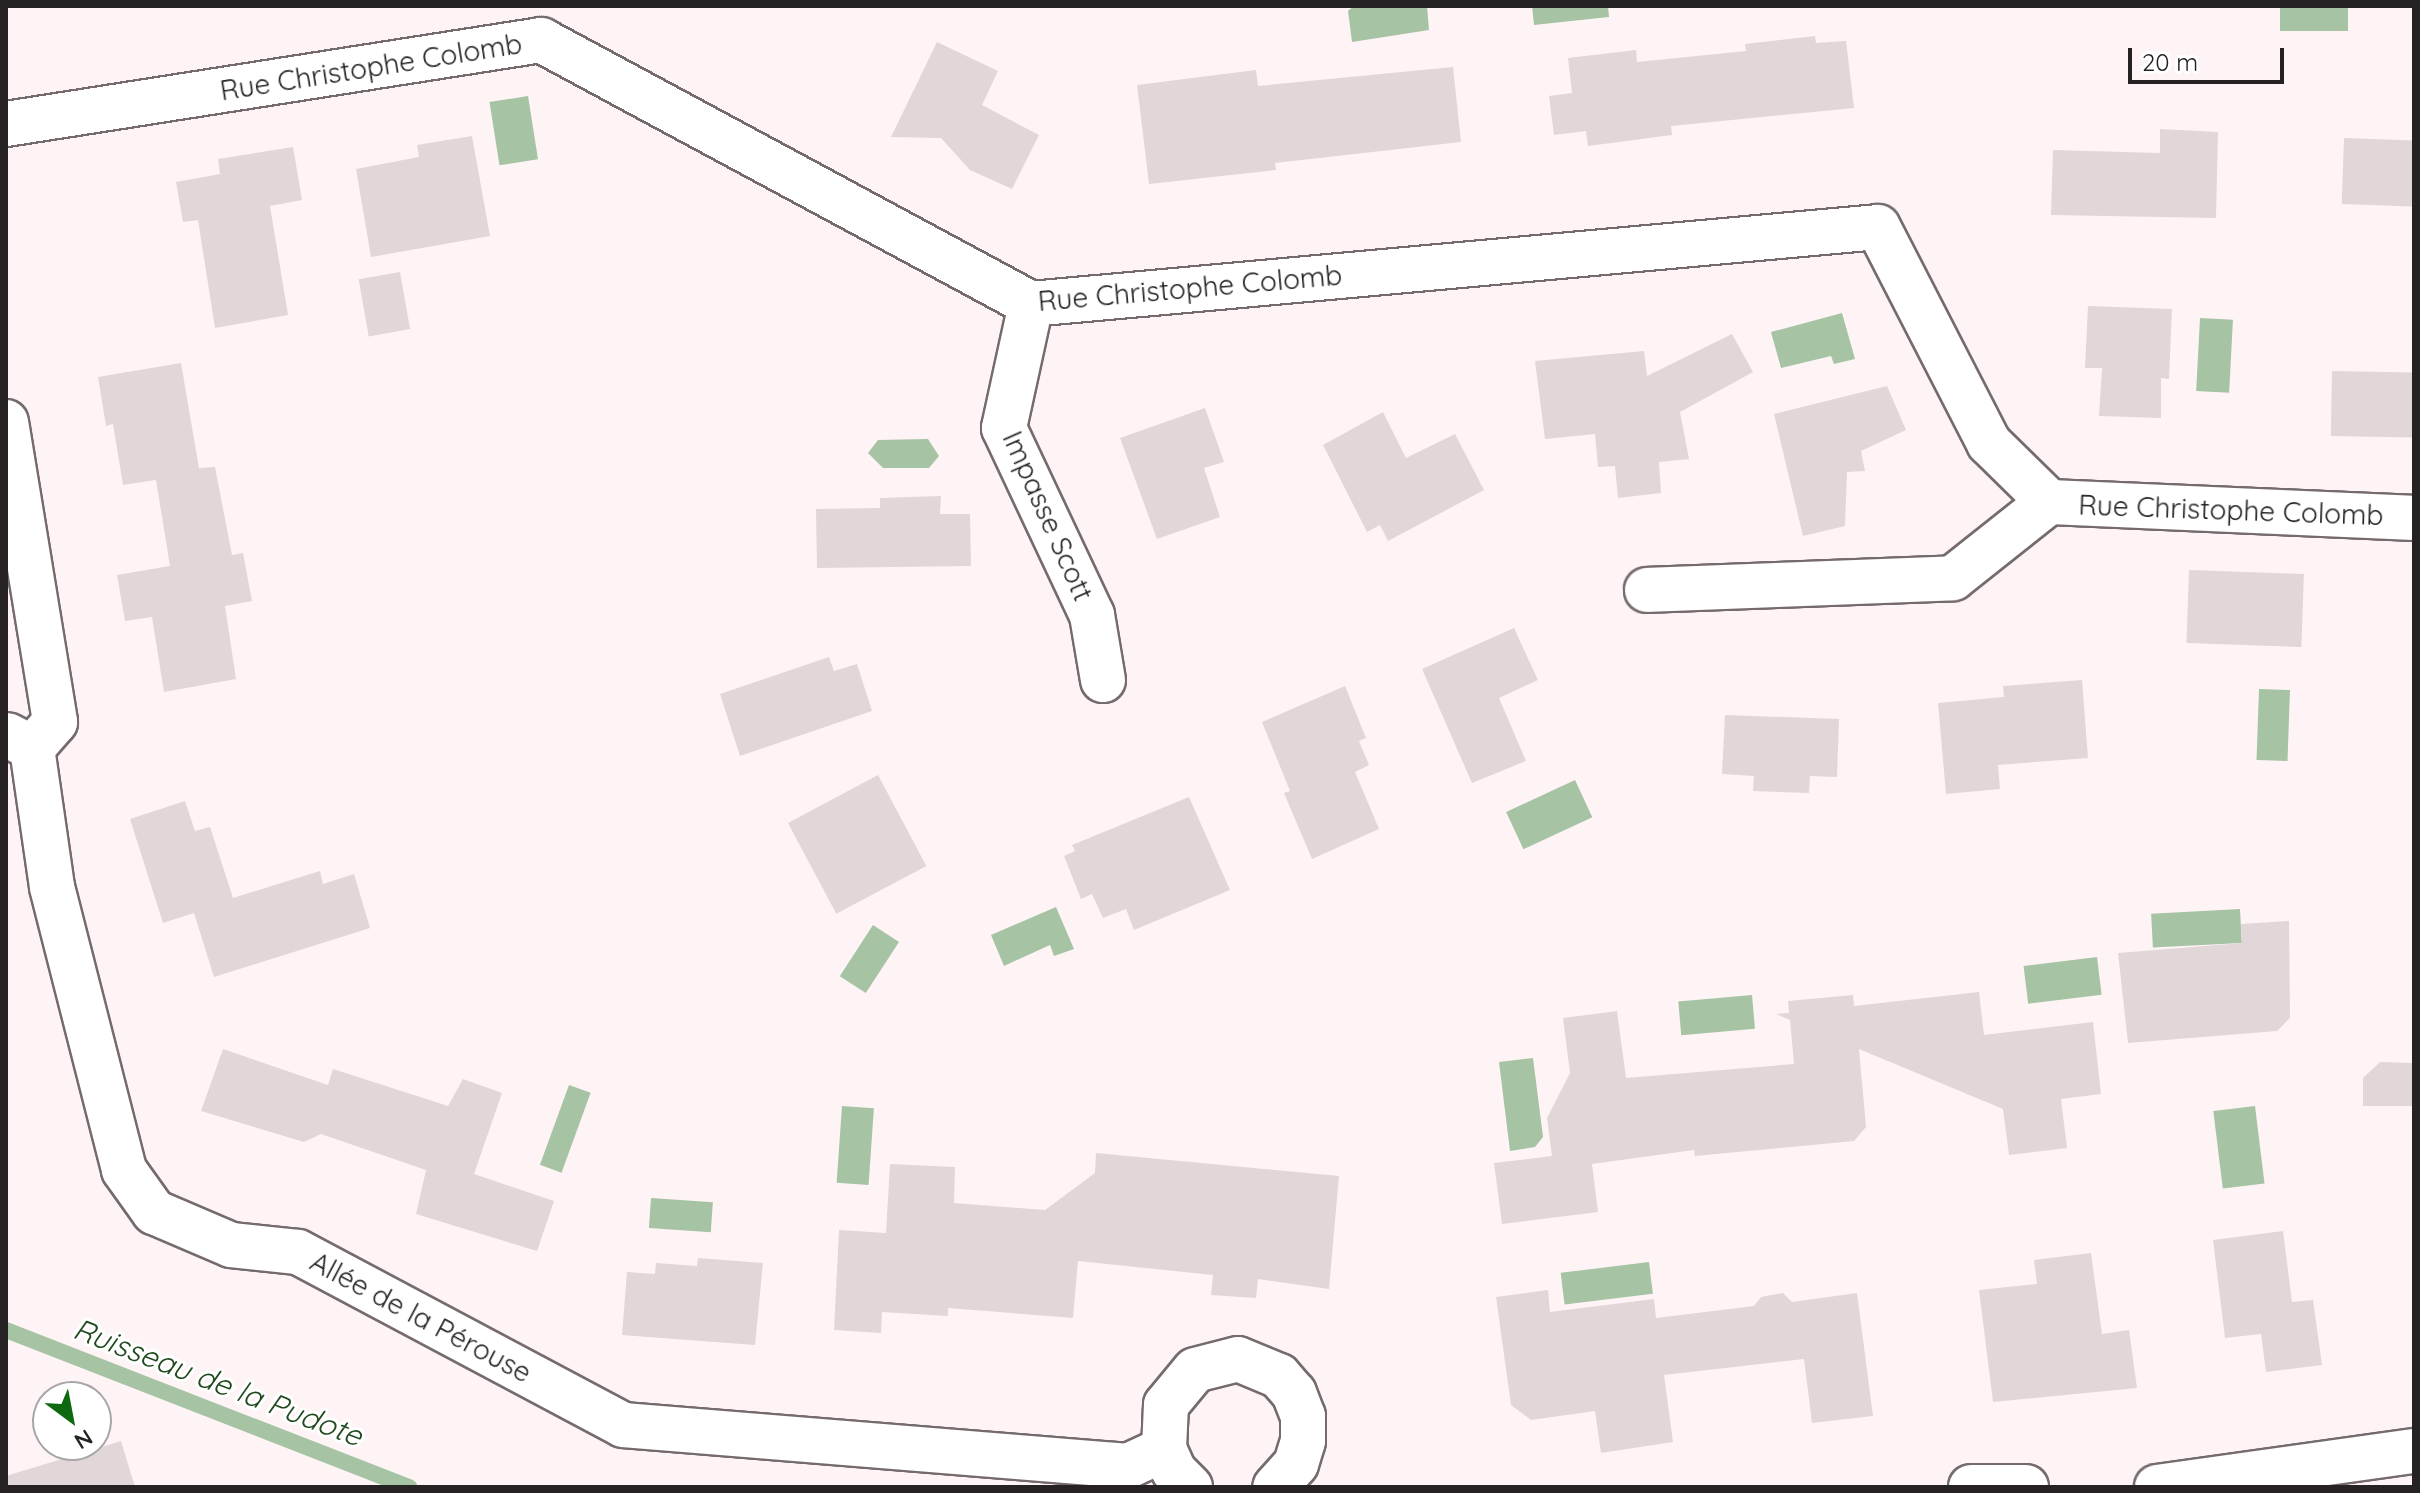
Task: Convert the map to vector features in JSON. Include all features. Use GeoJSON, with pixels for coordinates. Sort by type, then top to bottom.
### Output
{"type":"FeatureCollection","features":[{"type":"Feature","properties":{"kind":"street","name":"Rue Christophe Colomb"},"geometry":{"type":"LineString","coordinates":[[6,124],[541,40],[1031,304],[1878,227],[1989,443],[2049,502]]}},
{"type":"Feature","properties":{"kind":"street","name":"Impasse Scott"},"geometry":{"type":"LineString","coordinates":[[1031,304],[1004,428],[1092,615],[1103,680]]}},
{"type":"Feature","properties":{"kind":"street","name":"Allée de la Pérouse"},"geometry":{"type":"LineString","coordinates":[[6,422],[31,734],[52,887],[124,1170],[154,1212],[231,1245],[298,1252],[623,1425],[1128,1466],[1164,1449]]}},
{"type":"Feature","properties":{"kind":"street","name":"Rue Christophe Colomb"},"geometry":{"type":"LineString","coordinates":[[1647,590],[1953,578],[2049,502],[2414,518]]}},
{"type":"Feature","properties":{"kind":"street"},"geometry":{"type":"LineString","coordinates":[[1190,1487],[1174,1471],[1164,1449],[1166,1405],[1186,1378],[1215,1362],[1238,1359],[1260,1364],[1294,1393],[1303,1416],[1303,1441],[1296,1464],[1275,1487]]}},
{"type":"Feature","properties":{"kind":"street"},"geometry":{"type":"LineString","coordinates":[[2157,1487],[2414,1451]]}},
{"type":"Feature","properties":{"kind":"street"},"geometry":{"type":"LineString","coordinates":[[1971,1487],[2026,1487]]}},
{"type":"Feature","properties":{"kind":"shaded area"},"geometry":{"type":"Polygon","coordinates":[[[1354,6],[1427,6],[1429,30],[1352,42],[1348,11],[1354,6]]]}},
{"type":"Feature","properties":{"kind":"shaded area"},"geometry":{"type":"Polygon","coordinates":[[[1532,6],[1608,6],[1609,17],[1534,25],[1532,6]]]}},
{"type":"Feature","properties":{"kind":"shaded area"},"geometry":{"type":"Polygon","coordinates":[[[2280,6],[2348,6],[2348,31],[2280,31],[2280,6]]]}},
{"type":"Feature","properties":{"kind":"shaded area"},"geometry":{"type":"Polygon","coordinates":[[[528,96],[538,159],[499,165],[489,102],[528,96]]]}},
{"type":"Feature","properties":{"kind":"shaded area"},"geometry":{"type":"Polygon","coordinates":[[[1842,313],[1855,359],[1834,364],[1831,356],[1781,368],[1771,332],[1842,313]]]}},
{"type":"Feature","properties":{"kind":"shaded area"},"geometry":{"type":"Polygon","coordinates":[[[2200,318],[2233,320],[2229,393],[2196,391],[2200,318]]]}},
{"type":"Feature","properties":{"kind":"shaded area"},"geometry":{"type":"Polygon","coordinates":[[[928,439],[939,456],[929,468],[883,468],[868,453],[878,440],[928,439]]]}},
{"type":"Feature","properties":{"kind":"shaded area"},"geometry":{"type":"Polygon","coordinates":[[[2259,689],[2290,690],[2288,761],[2257,760],[2259,689]]]}},
{"type":"Feature","properties":{"kind":"shaded area"},"geometry":{"type":"Polygon","coordinates":[[[1575,780],[1592,817],[1523,849],[1506,812],[1575,780]]]}},
{"type":"Feature","properties":{"kind":"shaded area"},"geometry":{"type":"Polygon","coordinates":[[[1056,907],[1074,949],[1054,956],[1050,945],[1004,966],[991,935],[1056,907]]]}},
{"type":"Feature","properties":{"kind":"shaded area"},"geometry":{"type":"Polygon","coordinates":[[[2240,909],[2242,943],[2153,948],[2151,914],[2240,909]]]}},
{"type":"Feature","properties":{"kind":"shaded area"},"geometry":{"type":"Polygon","coordinates":[[[873,925],[899,942],[866,993],[840,976],[873,925]]]}},
{"type":"Feature","properties":{"kind":"shaded area"},"geometry":{"type":"Polygon","coordinates":[[[2097,957],[2102,995],[2028,1004],[2024,966],[2097,957]]]}},
{"type":"Feature","properties":{"kind":"shaded area"},"geometry":{"type":"Polygon","coordinates":[[[1752,995],[1755,1029],[1681,1035],[1678,1001],[1752,995]]]}},
{"type":"Feature","properties":{"kind":"shaded area"},"geometry":{"type":"Polygon","coordinates":[[[1533,1058],[1543,1137],[1535,1147],[1510,1151],[1499,1062],[1533,1058]]]}},
{"type":"Feature","properties":{"kind":"shaded area"},"geometry":{"type":"Polygon","coordinates":[[[569,1085],[591,1093],[562,1173],[540,1165],[569,1085]]]}},
{"type":"Feature","properties":{"kind":"shaded area"},"geometry":{"type":"Polygon","coordinates":[[[842,1106],[874,1108],[869,1185],[837,1183],[842,1106]]]}},
{"type":"Feature","properties":{"kind":"shaded area"},"geometry":{"type":"Polygon","coordinates":[[[2255,1106],[2265,1183],[2223,1189],[2213,1111],[2255,1106]]]}},
{"type":"Feature","properties":{"kind":"shaded area"},"geometry":{"type":"Polygon","coordinates":[[[651,1198],[713,1202],[711,1232],[649,1228],[651,1198]]]}},
{"type":"Feature","properties":{"kind":"shaded area"},"geometry":{"type":"Polygon","coordinates":[[[1649,1262],[1653,1294],[1565,1305],[1561,1273],[1649,1262]]]}},
{"type":"Feature","properties":{"kind":"building"},"geometry":{"type":"Polygon","coordinates":[[[1815,36],[1816,43],[1846,41],[1854,108],[1671,126],[1672,135],[1588,146],[1586,131],[1554,135],[1549,96],[1572,93],[1568,58],[1636,50],[1637,62],[1746,51],[1745,44],[1815,36]]]}},
{"type":"Feature","properties":{"kind":"building"},"geometry":{"type":"Polygon","coordinates":[[[937,42],[998,71],[982,105],[1039,135],[1012,189],[970,170],[941,138],[891,137],[937,42]]]}},
{"type":"Feature","properties":{"kind":"building"},"geometry":{"type":"Polygon","coordinates":[[[1453,67],[1461,142],[1275,163],[1276,170],[1149,184],[1137,85],[1256,70],[1258,86],[1453,67]]]}},
{"type":"Feature","properties":{"kind":"building"},"geometry":{"type":"Polygon","coordinates":[[[2160,129],[2218,132],[2216,218],[2051,215],[2053,150],[2160,153],[2160,129]]]}},
{"type":"Feature","properties":{"kind":"building"},"geometry":{"type":"Polygon","coordinates":[[[472,136],[490,236],[371,257],[356,169],[419,157],[417,145],[472,136]]]}},
{"type":"Feature","properties":{"kind":"building"},"geometry":{"type":"Polygon","coordinates":[[[2344,138],[2414,140],[2412,206],[2342,204],[2344,138]]]}},
{"type":"Feature","properties":{"kind":"building"},"geometry":{"type":"Polygon","coordinates":[[[293,147],[302,200],[270,206],[288,315],[215,328],[198,220],[183,222],[176,182],[220,174],[218,159],[293,147]]]}},
{"type":"Feature","properties":{"kind":"building"},"geometry":{"type":"Polygon","coordinates":[[[400,272],[410,329],[369,336],[359,279],[400,272]]]}},
{"type":"Feature","properties":{"kind":"building"},"geometry":{"type":"Polygon","coordinates":[[[2088,306],[2172,309],[2169,379],[2161,378],[2161,418],[2099,416],[2102,368],[2085,368],[2088,306]]]}},
{"type":"Feature","properties":{"kind":"building"},"geometry":{"type":"Polygon","coordinates":[[[1732,334],[1753,372],[1680,412],[1689,459],[1659,462],[1661,493],[1618,498],[1615,466],[1598,467],[1595,434],[1545,439],[1535,361],[1644,351],[1647,376],[1732,334]]]}},
{"type":"Feature","properties":{"kind":"building"},"geometry":{"type":"Polygon","coordinates":[[[181,363],[199,468],[215,467],[232,555],[243,553],[252,601],[225,606],[236,679],[164,692],[152,617],[125,621],[117,575],[170,566],[156,480],[123,485],[113,424],[106,426],[98,377],[181,363]]]}},
{"type":"Feature","properties":{"kind":"building"},"geometry":{"type":"Polygon","coordinates":[[[2332,371],[2414,372],[2413,437],[2331,436],[2332,371]]]}},
{"type":"Feature","properties":{"kind":"building"},"geometry":{"type":"Polygon","coordinates":[[[1887,386],[1906,430],[1861,451],[1865,471],[1847,472],[1845,526],[1803,536],[1774,414],[1887,386]]]}},
{"type":"Feature","properties":{"kind":"building"},"geometry":{"type":"Polygon","coordinates":[[[1205,408],[1224,462],[1204,468],[1220,517],[1157,539],[1120,438],[1205,408]]]}},
{"type":"Feature","properties":{"kind":"building"},"geometry":{"type":"Polygon","coordinates":[[[1383,412],[1406,458],[1455,434],[1484,490],[1388,541],[1380,525],[1367,532],[1323,445],[1383,412]]]}},
{"type":"Feature","properties":{"kind":"building"},"geometry":{"type":"Polygon","coordinates":[[[941,496],[940,514],[970,514],[971,566],[817,568],[816,509],[880,508],[880,498],[941,496]]]}},
{"type":"Feature","properties":{"kind":"building"},"geometry":{"type":"Polygon","coordinates":[[[2189,570],[2304,574],[2301,647],[2186,643],[2189,570]]]}},
{"type":"Feature","properties":{"kind":"building"},"geometry":{"type":"Polygon","coordinates":[[[1514,628],[1538,680],[1499,698],[1526,761],[1472,783],[1422,669],[1514,628]]]}},
{"type":"Feature","properties":{"kind":"building"},"geometry":{"type":"Polygon","coordinates":[[[829,657],[834,671],[857,664],[872,711],[740,756],[720,694],[829,657]]]}},
{"type":"Feature","properties":{"kind":"building"},"geometry":{"type":"Polygon","coordinates":[[[2082,680],[2088,758],[1998,765],[2000,789],[1946,794],[1938,703],[2004,697],[2003,686],[2082,680]]]}},
{"type":"Feature","properties":{"kind":"building"},"geometry":{"type":"Polygon","coordinates":[[[1345,686],[1366,738],[1359,741],[1369,765],[1355,772],[1379,829],[1312,859],[1284,793],[1290,791],[1262,722],[1345,686]]]}},
{"type":"Feature","properties":{"kind":"building"},"geometry":{"type":"Polygon","coordinates":[[[1725,715],[1839,719],[1837,777],[1810,776],[1809,793],[1753,791],[1754,776],[1722,774],[1725,715]]]}},
{"type":"Feature","properties":{"kind":"building"},"geometry":{"type":"Polygon","coordinates":[[[878,775],[926,866],[836,914],[788,823],[878,775]]]}},
{"type":"Feature","properties":{"kind":"building"},"geometry":{"type":"Polygon","coordinates":[[[1189,797],[1230,890],[1134,930],[1126,909],[1103,918],[1092,894],[1081,899],[1064,856],[1075,851],[1072,845],[1189,797]]]}},
{"type":"Feature","properties":{"kind":"building"},"geometry":{"type":"Polygon","coordinates":[[[185,801],[195,831],[210,827],[233,898],[320,871],[323,884],[354,874],[370,928],[214,977],[194,913],[163,923],[130,819],[185,801]]]}},
{"type":"Feature","properties":{"kind":"building"},"geometry":{"type":"Polygon","coordinates":[[[2289,921],[2290,1018],[2277,1031],[2128,1043],[2118,953],[2242,943],[2241,924],[2289,921]]]}},
{"type":"Feature","properties":{"kind":"building"},"geometry":{"type":"Polygon","coordinates":[[[1979,992],[1984,1035],[2093,1022],[2101,1094],[2061,1099],[2067,1148],[2009,1155],[2003,1109],[1859,1049],[1866,1127],[1854,1141],[1695,1156],[1694,1150],[1592,1164],[1598,1212],[1502,1224],[1494,1163],[1552,1156],[1547,1118],[1570,1073],[1563,1018],[1617,1011],[1626,1078],[1794,1064],[1790,1020],[1776,1014],[1789,1013],[1788,1001],[1853,995],[1854,1006],[1979,992]]]}},
{"type":"Feature","properties":{"kind":"building"},"geometry":{"type":"Polygon","coordinates":[[[223,1049],[328,1085],[333,1069],[448,1106],[463,1079],[502,1093],[474,1174],[554,1201],[537,1251],[416,1214],[426,1170],[321,1134],[304,1142],[201,1111],[223,1049]]]}},
{"type":"Feature","properties":{"kind":"building"},"geometry":{"type":"Polygon","coordinates":[[[2380,1062],[2414,1063],[2414,1106],[2363,1106],[2363,1078],[2380,1062]]]}},
{"type":"Feature","properties":{"kind":"building"},"geometry":{"type":"Polygon","coordinates":[[[1096,1153],[1339,1176],[1329,1289],[1258,1279],[1256,1298],[1211,1295],[1213,1275],[1078,1261],[1073,1318],[948,1308],[948,1316],[882,1312],[881,1333],[834,1330],[839,1230],[886,1233],[890,1164],[955,1167],[954,1203],[1045,1210],[1095,1173],[1096,1153]]]}},
{"type":"Feature","properties":{"kind":"building"},"geometry":{"type":"Polygon","coordinates":[[[2283,1231],[2292,1302],[2313,1300],[2322,1365],[2266,1372],[2261,1334],[2225,1338],[2213,1240],[2283,1231]]]}},
{"type":"Feature","properties":{"kind":"building"},"geometry":{"type":"Polygon","coordinates":[[[2091,1253],[2102,1334],[2129,1330],[2137,1388],[1993,1402],[1979,1290],[2037,1284],[2034,1260],[2091,1253]]]}},
{"type":"Feature","properties":{"kind":"building"},"geometry":{"type":"Polygon","coordinates":[[[698,1258],[763,1263],[755,1345],[622,1335],[627,1272],[655,1274],[656,1263],[697,1266],[698,1258]]]}},
{"type":"Feature","properties":{"kind":"building"},"geometry":{"type":"Polygon","coordinates":[[[1548,1290],[1550,1312],[1654,1299],[1656,1318],[1754,1306],[1761,1297],[1783,1293],[1792,1302],[1857,1293],[1873,1416],[1812,1423],[1804,1359],[1664,1375],[1673,1442],[1601,1453],[1595,1411],[1531,1420],[1511,1405],[1496,1297],[1548,1290]]]}},
{"type":"Feature","properties":{"kind":"building"},"geometry":{"type":"Polygon","coordinates":[[[121,1441],[135,1487],[6,1487],[6,1476],[55,1461],[112,1461],[112,1444],[121,1441]]]}},
{"type":"Feature","properties":{"kind":"waterway","name":"Ruisseau de la Pudote"},"geometry":{"type":"LineString","coordinates":[[6,1330],[409,1487]]}}]}
